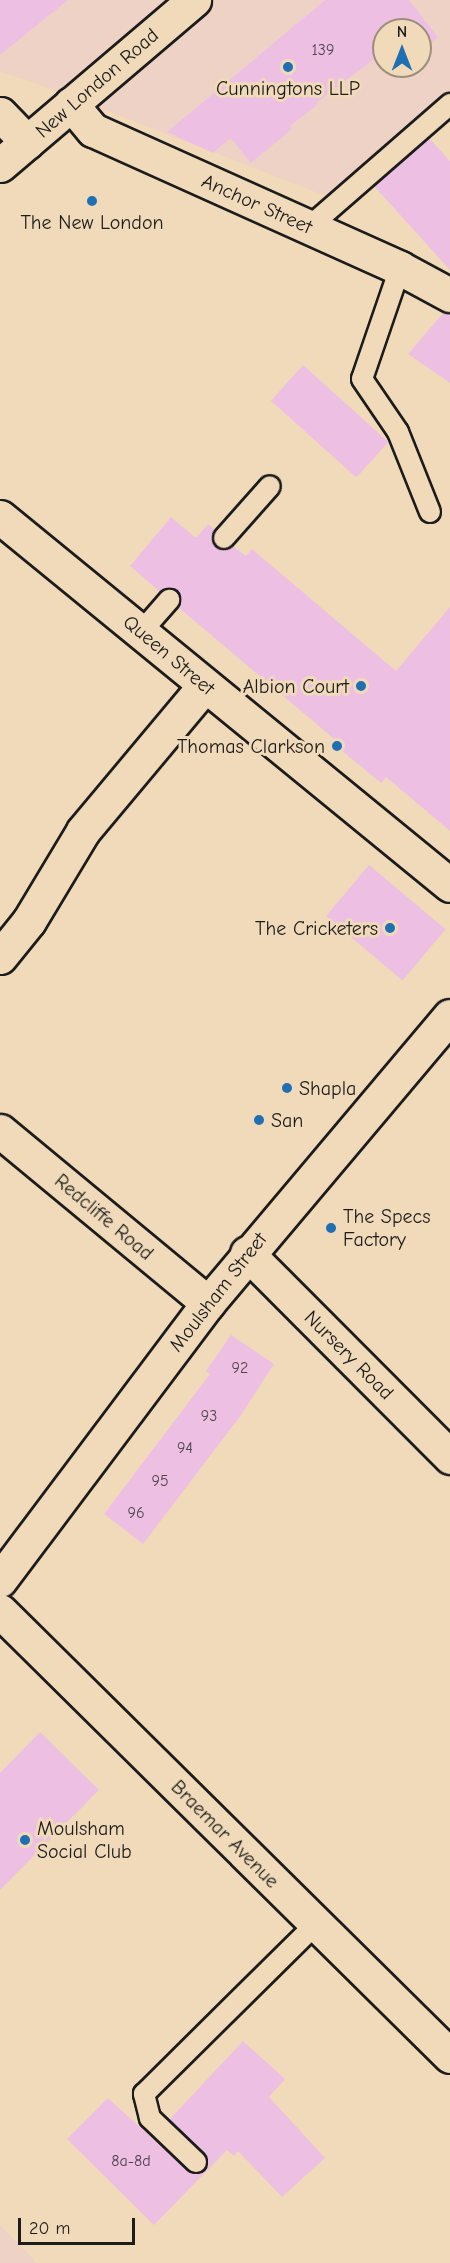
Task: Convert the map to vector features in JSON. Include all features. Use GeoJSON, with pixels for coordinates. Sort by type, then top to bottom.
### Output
{"type":"FeatureCollection","features":[{"type":"Feature","properties":{"kind":"street","name":"New London Road"},"geometry":{"type":"LineString","coordinates":[[0,165],[194,0]]}},
{"type":"Feature","properties":{"kind":"street","name":"Anchor Street"},"geometry":{"type":"LineString","coordinates":[[71,104],[93,130],[400,268],[450,295]]}},
{"type":"Feature","properties":{"kind":"street"},"geometry":{"type":"LineString","coordinates":[[0,114],[27,142]]}},
{"type":"Feature","properties":{"kind":"street","name":"Queen Street"},"geometry":{"type":"LineString","coordinates":[[0,517],[450,885]]}},
{"type":"Feature","properties":{"kind":"street"},"geometry":{"type":"LineString","coordinates":[[0,957],[29,921],[83,831],[205,685]]}},
{"type":"Feature","properties":{"kind":"street","name":"Moulsham Street"},"geometry":{"type":"LineString","coordinates":[[0,1580],[247,1253],[450,1016]]}},
{"type":"Feature","properties":{"kind":"street","name":"Redcliffe Road"},"geometry":{"type":"LineString","coordinates":[[0,1131],[208,1303]]}},
{"type":"Feature","properties":{"kind":"street","name":"Nursery Road"},"geometry":{"type":"LineString","coordinates":[[247,1253],[450,1457]]}},
{"type":"Feature","properties":{"kind":"street","name":"Braemar Avenue"},"geometry":{"type":"LineString","coordinates":[[0,1611],[450,2056]]}},
{"type":"Feature","properties":{"kind":"lane"},"geometry":{"type":"LineString","coordinates":[[308,228],[450,104]]}},
{"type":"Feature","properties":{"kind":"lane"},"geometry":{"type":"LineString","coordinates":[[400,268],[362,379],[398,432],[430,512]]}},
{"type":"Feature","properties":{"kind":"lane"},"geometry":{"type":"LineString","coordinates":[[224,538],[270,486]]}},
{"type":"Feature","properties":{"kind":"lane"},"geometry":{"type":"LineString","coordinates":[[141,632],[170,600]]}},
{"type":"Feature","properties":{"kind":"lane"},"geometry":{"type":"LineString","coordinates":[[196,2162],[150,2118],[144,2094],[316,1924]]}},
{"type":"Feature","properties":{"kind":"shaded area"},"geometry":{"type":"Polygon","coordinates":[[[0,0],[450,0],[450,110],[326,196],[27,80],[0,72],[0,0]]]}},
{"type":"Feature","properties":{"kind":"shaded area"},"geometry":{"type":"Polygon","coordinates":[[[0,2225],[37,2263],[0,2263],[0,2225]]]}},
{"type":"Feature","properties":{"kind":"building"},"geometry":{"type":"Polygon","coordinates":[[[0,0],[68,0],[0,55],[0,0]]]}},
{"type":"Feature","properties":{"kind":"building"},"geometry":{"type":"Polygon","coordinates":[[[325,0],[409,0],[423,18],[372,18],[372,61],[316,103],[317,105],[290,126],[292,129],[251,163],[231,138],[213,153],[167,132],[325,0]]]}},
{"type":"Feature","properties":{"kind":"building"},"geometry":{"type":"Polygon","coordinates":[[[432,29],[438,37],[432,42],[432,29]]]}},
{"type":"Feature","properties":{"kind":"building"},"geometry":{"type":"Polygon","coordinates":[[[429,138],[450,161],[450,270],[374,186],[429,138]]]}},
{"type":"Feature","properties":{"kind":"building"},"geometry":{"type":"Polygon","coordinates":[[[444,312],[450,314],[450,383],[408,354],[444,312]]]}},
{"type":"Feature","properties":{"kind":"building"},"geometry":{"type":"Polygon","coordinates":[[[303,365],[388,442],[356,478],[271,401],[303,365]]]}},
{"type":"Feature","properties":{"kind":"building","name":"Albion Court"},"geometry":{"type":"Polygon","coordinates":[[[171,517],[196,538],[208,524],[215,530],[213,542],[221,550],[233,546],[246,556],[252,549],[396,671],[450,607],[450,831],[386,777],[381,783],[330,741],[333,738],[178,607],[180,597],[176,591],[166,589],[160,592],[130,566],[171,517]]]}},
{"type":"Feature","properties":{"kind":"building","name":"The Cricketers"},"geometry":{"type":"Polygon","coordinates":[[[369,865],[446,929],[403,981],[326,916],[369,865]]]}},
{"type":"Feature","properties":{"kind":"building"},"geometry":{"type":"Polygon","coordinates":[[[231,1335],[274,1364],[241,1415],[143,1544],[104,1514],[210,1374],[206,1371],[231,1335]]]}},
{"type":"Feature","properties":{"kind":"building","name":"Moulsham Social Club"},"geometry":{"type":"Polygon","coordinates":[[[40,1732],[99,1790],[0,1890],[0,1773],[40,1732]]]}},
{"type":"Feature","properties":{"kind":"building"},"geometry":{"type":"Polygon","coordinates":[[[243,2041],[285,2079],[269,2097],[325,2158],[282,2197],[238,2151],[234,2156],[227,2150],[154,2225],[67,2139],[108,2098],[188,2171],[200,2173],[207,2165],[207,2158],[169,2120],[243,2041]]]}},
{"type":"Feature","properties":{"kind":"place","name":"Cunningtons LLP"},"geometry":{"type":"Point","coordinates":[288,67]}},
{"type":"Feature","properties":{"kind":"place","name":"The New London"},"geometry":{"type":"Point","coordinates":[92,201]}},
{"type":"Feature","properties":{"kind":"place","name":"Albion Court"},"geometry":{"type":"Point","coordinates":[361,686]}},
{"type":"Feature","properties":{"kind":"place","name":"Thomas Clarkson"},"geometry":{"type":"Point","coordinates":[337,746]}},
{"type":"Feature","properties":{"kind":"place","name":"The Cricketers"},"geometry":{"type":"Point","coordinates":[390,928]}},
{"type":"Feature","properties":{"kind":"place","name":"Shapla"},"geometry":{"type":"Point","coordinates":[287,1088]}},
{"type":"Feature","properties":{"kind":"place","name":"San"},"geometry":{"type":"Point","coordinates":[259,1120]}},
{"type":"Feature","properties":{"kind":"place","name":"The Specs Factory"},"geometry":{"type":"Point","coordinates":[331,1228]}},
{"type":"Feature","properties":{"kind":"place","name":"Moulsham Social Club"},"geometry":{"type":"Point","coordinates":[25,1840]}}]}
